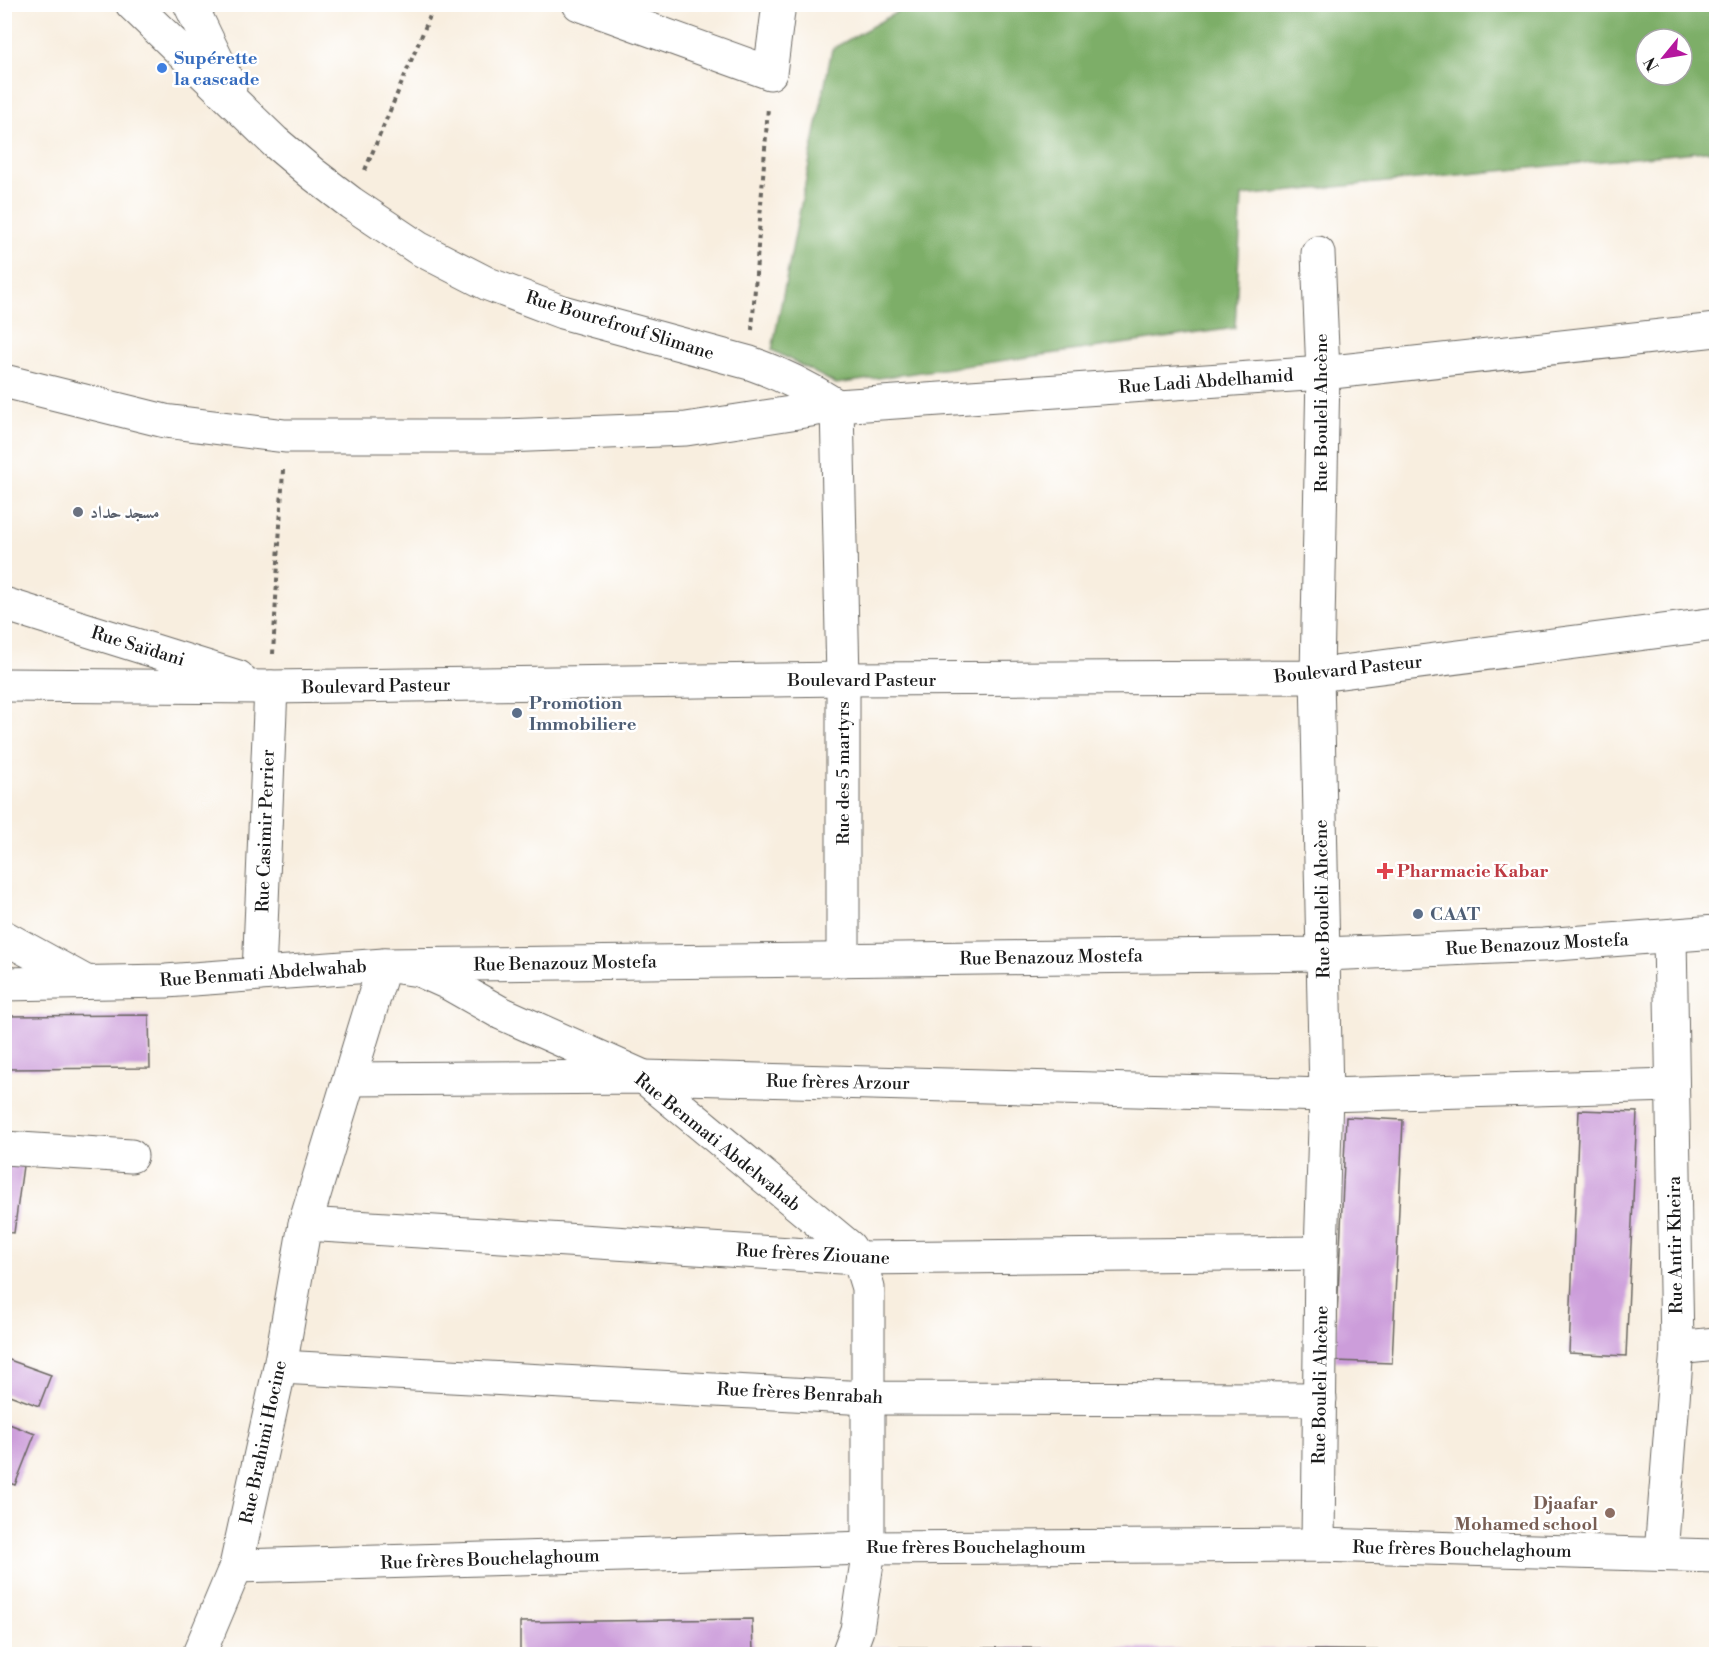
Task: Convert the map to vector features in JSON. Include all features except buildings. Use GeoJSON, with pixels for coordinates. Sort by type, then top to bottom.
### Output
{"type":"FeatureCollection","features":[{"type":"Feature","properties":{"kind":"street","name":"Rue Bourefrouf Slimane"},"geometry":{"type":"LineString","coordinates":[[132,4],[275,142],[351,203],[418,248],[488,284],[562,312],[750,363],[793,380],[837,406]]}},
{"type":"Feature","properties":{"kind":"street"},"geometry":{"type":"LineString","coordinates":[[190,4],[240,107]]}},
{"type":"Feature","properties":{"kind":"street"},"geometry":{"type":"LineString","coordinates":[[579,4],[770,73],[779,4]]}},
{"type":"Feature","properties":{"kind":"street","name":"Rue Bouleli Ahcène"},"geometry":{"type":"LineString","coordinates":[[1318,253],[1323,373],[1317,675],[1326,1095],[1321,1253],[1318,1545]]}},
{"type":"Feature","properties":{"kind":"street","name":"Rue Ladi Abdelhamid"},"geometry":{"type":"LineString","coordinates":[[4,381],[165,421],[285,436],[504,436],[686,429],[837,406],[1323,373],[1716,330]]}},
{"type":"Feature","properties":{"kind":"street","name":"Rue des 5 martyrs"},"geometry":{"type":"LineString","coordinates":[[837,406],[843,679],[843,960]]}},
{"type":"Feature","properties":{"kind":"street","name":"Rue Saïdani"},"geometry":{"type":"LineString","coordinates":[[4,604],[271,687]]}},
{"type":"Feature","properties":{"kind":"street","name":"Boulevard Pasteur"},"geometry":{"type":"LineString","coordinates":[[4,685],[271,687],[843,679],[1304,677],[1716,624]]}},
{"type":"Feature","properties":{"kind":"street","name":"Rue Casimir Perrier"},"geometry":{"type":"LineString","coordinates":[[259,974],[271,687]]}},
{"type":"Feature","properties":{"kind":"street","name":"Rue Benazouz Mostefa"},"geometry":{"type":"LineString","coordinates":[[384,964],[1324,954],[1543,945],[1716,932]]}},
{"type":"Feature","properties":{"kind":"street","name":"Rue Antir Kheira"},"geometry":{"type":"LineString","coordinates":[[1661,1554],[1677,1348],[1670,936]]}},
{"type":"Feature","properties":{"kind":"street"},"geometry":{"type":"LineString","coordinates":[[4,937],[88,982]]}},
{"type":"Feature","properties":{"kind":"street","name":"Rue Benmati Abdelwahab"},"geometry":{"type":"LineString","coordinates":[[4,984],[166,981],[384,964],[419,970],[501,1012],[644,1077],[849,1247],[861,1265],[867,1288],[868,1556],[857,1630],[848,1654]]}},
{"type":"Feature","properties":{"kind":"street","name":"Rue Brahimi Hocine"},"geometry":{"type":"LineString","coordinates":[[199,1654],[236,1566],[280,1367],[305,1224],[384,964]]}},
{"type":"Feature","properties":{"kind":"street","name":"Rue frères Arzour"},"geometry":{"type":"LineString","coordinates":[[350,1079],[644,1077],[1326,1095],[1672,1084]]}},
{"type":"Feature","properties":{"kind":"street"},"geometry":{"type":"LineString","coordinates":[[4,1148],[131,1156]]}},
{"type":"Feature","properties":{"kind":"street","name":"Rue frères Ziouane"},"geometry":{"type":"LineString","coordinates":[[305,1224],[857,1258],[1321,1253]]}},
{"type":"Feature","properties":{"kind":"street"},"geometry":{"type":"LineString","coordinates":[[1677,1348],[1716,1344]]}},
{"type":"Feature","properties":{"kind":"street","name":"Rue frères Benrabah"},"geometry":{"type":"LineString","coordinates":[[280,1367],[867,1398],[1320,1399]]}},
{"type":"Feature","properties":{"kind":"street","name":"Rue frères Bouchelaghoum"},"geometry":{"type":"LineString","coordinates":[[236,1566],[868,1548],[1318,1545],[1716,1556]]}},
{"type":"Feature","properties":{"kind":"path"},"geometry":{"type":"LineString","coordinates":[[351,203],[435,4]]}},
{"type":"Feature","properties":{"kind":"path"},"geometry":{"type":"LineString","coordinates":[[750,363],[770,73]]}},
{"type":"Feature","properties":{"kind":"path"},"geometry":{"type":"LineString","coordinates":[[271,687],[285,436]]}},
{"type":"Feature","properties":{"kind":"green space"},"geometry":{"type":"Polygon","coordinates":[[[911,4],[1716,5],[1716,150],[1242,196],[1235,328],[836,384],[772,350],[832,49],[911,4]]]}},
{"type":"Feature","properties":{"kind":"place","name":"Supérette la cascade"},"geometry":{"type":"Point","coordinates":[162,68]}},
{"type":"Feature","properties":{"kind":"place","name":"مسجد حداد"},"geometry":{"type":"Point","coordinates":[78,512]}},
{"type":"Feature","properties":{"kind":"place","name":"Promotion Immobiliere"},"geometry":{"type":"Point","coordinates":[517,713]}},
{"type":"Feature","properties":{"kind":"place","name":"Pharmacie Kabar"},"geometry":{"type":"Point","coordinates":[1385,871]}},
{"type":"Feature","properties":{"kind":"place","name":"CAAT"},"geometry":{"type":"Point","coordinates":[1418,914]}},
{"type":"Feature","properties":{"kind":"place","name":"Djaafar Mohamed school"},"geometry":{"type":"Point","coordinates":[1610,1513]}}]}
